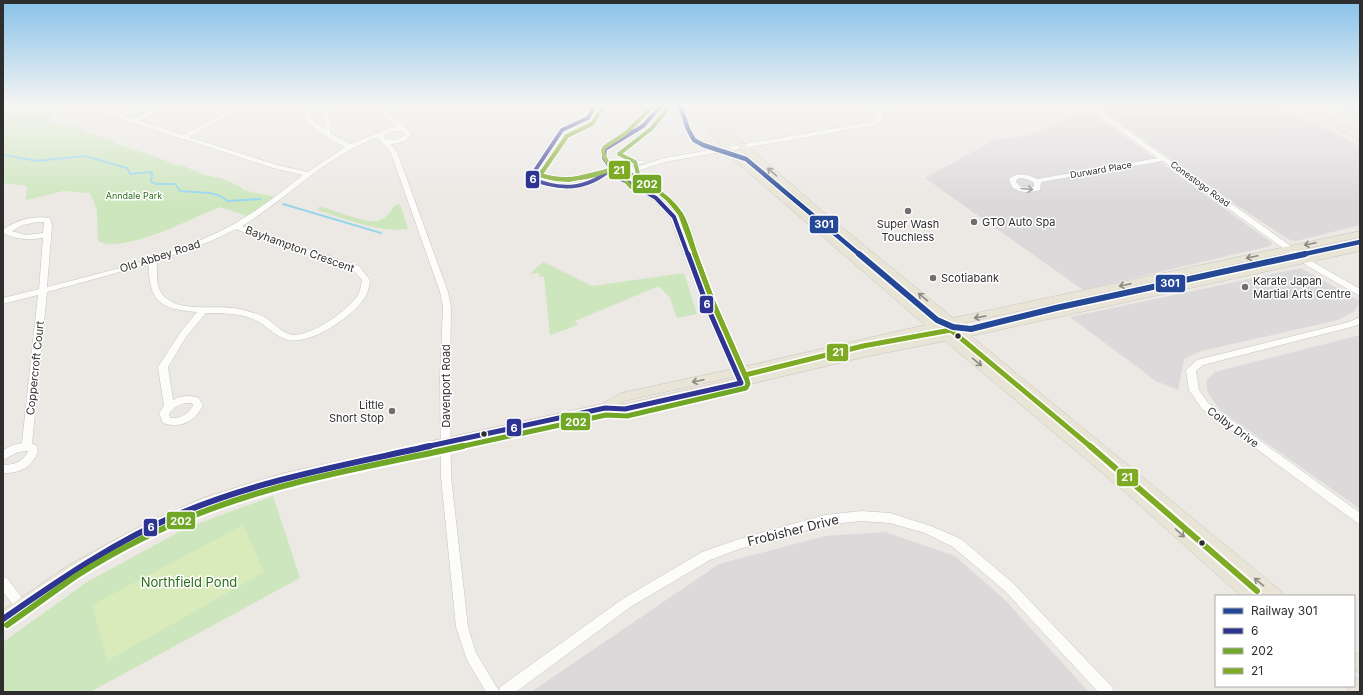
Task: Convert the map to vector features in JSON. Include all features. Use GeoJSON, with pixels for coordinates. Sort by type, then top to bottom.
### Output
{"type":"FeatureCollection","features":[{"type":"Feature","properties":{"kind":"main road"},"geometry":{"type":"LineString","coordinates":[[720,138],[726,148],[1130,488],[1251,595]]}},
{"type":"Feature","properties":{"kind":"main road"},"geometry":{"type":"LineString","coordinates":[[734,138],[824,217],[942,314],[963,335],[1275,595]]}},
{"type":"Feature","properties":{"kind":"main road"},"geometry":{"type":"LineString","coordinates":[[3,619],[74,570],[150,528],[205,503],[284,478],[605,408],[624,409],[936,326],[1360,234]]}},
{"type":"Feature","properties":{"kind":"main road"},"geometry":{"type":"LineString","coordinates":[[739,378],[948,336],[963,335],[1056,313],[1360,248]]}},
{"type":"Feature","properties":{"kind":"street"},"geometry":{"type":"LineString","coordinates":[[183,138],[275,168],[308,174]]}},
{"type":"Feature","properties":{"kind":"street"},"geometry":{"type":"LineString","coordinates":[[336,138],[348,146]]}},
{"type":"Feature","properties":{"kind":"street","name":"Old Abbey Road"},"geometry":{"type":"LineString","coordinates":[[3,301],[153,260],[191,248],[261,212],[308,174],[348,146],[366,138]]}},
{"type":"Feature","properties":{"kind":"street"},"geometry":{"type":"LineString","coordinates":[[618,177],[626,176],[655,162],[726,148],[787,138]]}},
{"type":"Feature","properties":{"kind":"street","name":"Conestogo Road"},"geometry":{"type":"LineString","coordinates":[[1137,138],[1290,248]]}},
{"type":"Feature","properties":{"kind":"street"},"geometry":{"type":"LineString","coordinates":[[394,152],[403,139]]}},
{"type":"Feature","properties":{"kind":"street","name":"Old Abbey Road"},"geometry":{"type":"LineString","coordinates":[[363,140],[396,141],[403,139]]}},
{"type":"Feature","properties":{"kind":"street","name":"Davenport Road"},"geometry":{"type":"LineString","coordinates":[[385,141],[390,150],[394,152],[444,292],[447,307],[446,477],[462,627],[471,656],[493,692]]}},
{"type":"Feature","properties":{"kind":"street"},"geometry":{"type":"LineString","coordinates":[[726,148],[705,148],[672,153],[638,163],[615,165],[610,169],[610,174],[659,199],[674,217],[702,293],[739,378]]}},
{"type":"Feature","properties":{"kind":"street","name":"Durward Place"},"geometry":{"type":"LineString","coordinates":[[1036,181],[1165,158]]}},
{"type":"Feature","properties":{"kind":"street"},"geometry":{"type":"LineString","coordinates":[[624,165],[630,167],[632,179],[645,191]]}},
{"type":"Feature","properties":{"kind":"street","name":"Coppercroft Court"},"geometry":{"type":"LineString","coordinates":[[3,469],[16,468],[31,458],[34,451],[32,448],[27,446],[43,290],[46,235],[48,225],[47,220],[24,223],[7,231],[12,234],[36,238],[46,235]]}},
{"type":"Feature","properties":{"kind":"street","name":"Bayhampton Crescent"},"geometry":{"type":"LineString","coordinates":[[153,260],[154,287],[158,296],[166,302],[180,307],[242,313],[262,320],[289,337],[298,338],[308,336],[335,320],[357,303],[364,291],[366,280],[356,268],[260,236],[236,226]]}},
{"type":"Feature","properties":{"kind":"street"},"geometry":{"type":"LineString","coordinates":[[1290,248],[1321,271],[1360,293]]}},
{"type":"Feature","properties":{"kind":"street"},"geometry":{"type":"LineString","coordinates":[[169,407],[164,367],[183,335],[204,309]]}},
{"type":"Feature","properties":{"kind":"street","name":"Colby Drive"},"geometry":{"type":"LineString","coordinates":[[1360,320],[1352,324],[1200,362],[1191,370],[1192,387],[1205,406],[1360,519]]}},
{"type":"Feature","properties":{"kind":"street"},"geometry":{"type":"LineString","coordinates":[[3,456],[14,448],[27,446]]}},
{"type":"Feature","properties":{"kind":"street","name":"Frobisher Drive"},"geometry":{"type":"LineString","coordinates":[[505,692],[628,602],[706,556],[739,544],[825,520],[861,516],[890,518],[926,529],[957,543],[1008,587],[1108,692]]}},
{"type":"Feature","properties":{"kind":"street"},"geometry":{"type":"LineString","coordinates":[[3,582],[21,606]]}},
{"type":"Feature","properties":{"kind":"shaded area"},"geometry":{"type":"Polygon","coordinates":[[[1127,138],[1272,243],[1270,246],[1083,290],[925,178],[996,139],[1127,138]]]}},
{"type":"Feature","properties":{"kind":"shaded area"},"geometry":{"type":"Polygon","coordinates":[[[1142,138],[1345,138],[1360,146],[1360,225],[1296,241],[1288,239],[1142,138]]]}},
{"type":"Feature","properties":{"kind":"shaded area"},"geometry":{"type":"Polygon","coordinates":[[[1301,268],[1360,301],[1355,311],[1338,320],[1201,351],[1184,359],[1178,390],[1156,381],[1070,317],[1301,268]]]}},
{"type":"Feature","properties":{"kind":"shaded area"},"geometry":{"type":"Polygon","coordinates":[[[1360,335],[1360,509],[1220,410],[1208,393],[1206,381],[1215,372],[1360,335]]]}},
{"type":"Feature","properties":{"kind":"shaded area"},"geometry":{"type":"Polygon","coordinates":[[[885,532],[955,556],[1004,599],[1089,692],[531,692],[719,564],[825,536],[885,532]]]}},
{"type":"Feature","properties":{"kind":"green space","name":"Anndale Park"},"geometry":{"type":"Polygon","coordinates":[[[3,138],[106,138],[120,145],[176,165],[181,165],[205,175],[224,179],[239,186],[243,190],[275,197],[247,216],[220,207],[177,226],[141,239],[124,243],[109,244],[98,241],[97,210],[90,193],[63,191],[26,200],[27,186],[3,183],[3,138]]]}},
{"type":"Feature","properties":{"kind":"green space"},"geometry":{"type":"Polygon","coordinates":[[[400,204],[408,229],[396,230],[373,227],[317,210],[320,206],[350,216],[378,221],[389,213],[394,206],[400,204]]]}},
{"type":"Feature","properties":{"kind":"green space"},"geometry":{"type":"Polygon","coordinates":[[[543,262],[592,286],[684,273],[697,314],[677,318],[670,298],[659,286],[575,321],[578,325],[550,335],[544,277],[539,276],[539,273],[530,274],[543,262]]]}},
{"type":"Feature","properties":{"kind":"green space","name":"Northfield Pond"},"geometry":{"type":"Polygon","coordinates":[[[273,496],[300,578],[90,692],[3,692],[3,642],[87,582],[186,528],[273,496]]]}},
{"type":"Feature","properties":{"kind":"green space"},"geometry":{"type":"Polygon","coordinates":[[[243,525],[264,572],[107,661],[92,605],[243,525]]]}},
{"type":"Feature","properties":{"kind":"waterway"},"geometry":{"type":"LineString","coordinates":[[3,155],[37,161],[85,156],[127,168],[130,174],[152,172],[151,182],[157,184],[175,184],[180,191],[209,193],[218,195],[228,201],[260,199]]}},
{"type":"Feature","properties":{"kind":"waterway"},"geometry":{"type":"LineString","coordinates":[[283,204],[381,233]]}},
{"type":"Feature","properties":{"kind":"rail line","name":"301"},"geometry":{"type":"LineString","coordinates":[[693,138],[703,145],[746,159],[937,320],[953,327],[971,329],[1056,308],[1360,242]]}},
{"type":"Feature","properties":{"kind":"transit line","name":"6"},"geometry":{"type":"LineString","coordinates":[[556,138],[530,178],[549,185],[569,187],[579,186],[597,180],[615,165],[628,166]]}},
{"type":"Feature","properties":{"kind":"transit line","name":"202"},"geometry":{"type":"LineString","coordinates":[[7,625],[77,576],[107,558],[157,532],[217,506],[286,485],[606,415],[627,416],[746,388],[748,384],[747,380],[714,305],[681,215],[676,208],[650,186],[630,174],[621,171],[608,170],[588,177],[568,180],[554,179],[540,175],[565,138]]}},
{"type":"Feature","properties":{"kind":"transit line","name":"21"},"geometry":{"type":"LineString","coordinates":[[565,138],[540,175],[555,179],[569,180],[607,171],[619,170],[653,188],[668,199],[680,214],[714,305],[745,375],[863,346],[951,330],[1134,483],[1257,591]]}},
{"type":"Feature","properties":{"kind":"transit line","name":"21"},"geometry":{"type":"LineString","coordinates":[[618,138],[605,147],[603,150],[604,159],[616,170],[624,173],[625,180],[631,187]]}},
{"type":"Feature","properties":{"kind":"transit line","name":"6"},"geometry":{"type":"LineString","coordinates":[[611,168],[604,158],[605,149],[622,138]]}},
{"type":"Feature","properties":{"kind":"transit line","name":"202"},"geometry":{"type":"LineString","coordinates":[[640,138],[619,154],[635,162],[638,168],[638,174],[641,177]]}},
{"type":"Feature","properties":{"kind":"transit line","name":"6"},"geometry":{"type":"LineString","coordinates":[[3,619],[51,586],[126,540],[152,526],[215,499],[284,478],[605,408],[625,409],[741,383],[708,308],[674,217],[656,198],[634,185],[612,175],[609,171]]}},
{"type":"Feature","properties":{"kind":"place","name":"Super Wash Touchless"},"geometry":{"type":"Point","coordinates":[908,211]}},
{"type":"Feature","properties":{"kind":"place","name":"GTO Auto Spa"},"geometry":{"type":"Point","coordinates":[974,222]}},
{"type":"Feature","properties":{"kind":"place","name":"Scotiabank"},"geometry":{"type":"Point","coordinates":[933,278]}},
{"type":"Feature","properties":{"kind":"place","name":"Karate Japan Martial Arts Centre"},"geometry":{"type":"Point","coordinates":[1245,287]}},
{"type":"Feature","properties":{"kind":"place","name":"Little Short Stop"},"geometry":{"type":"Point","coordinates":[392,411]}}]}
